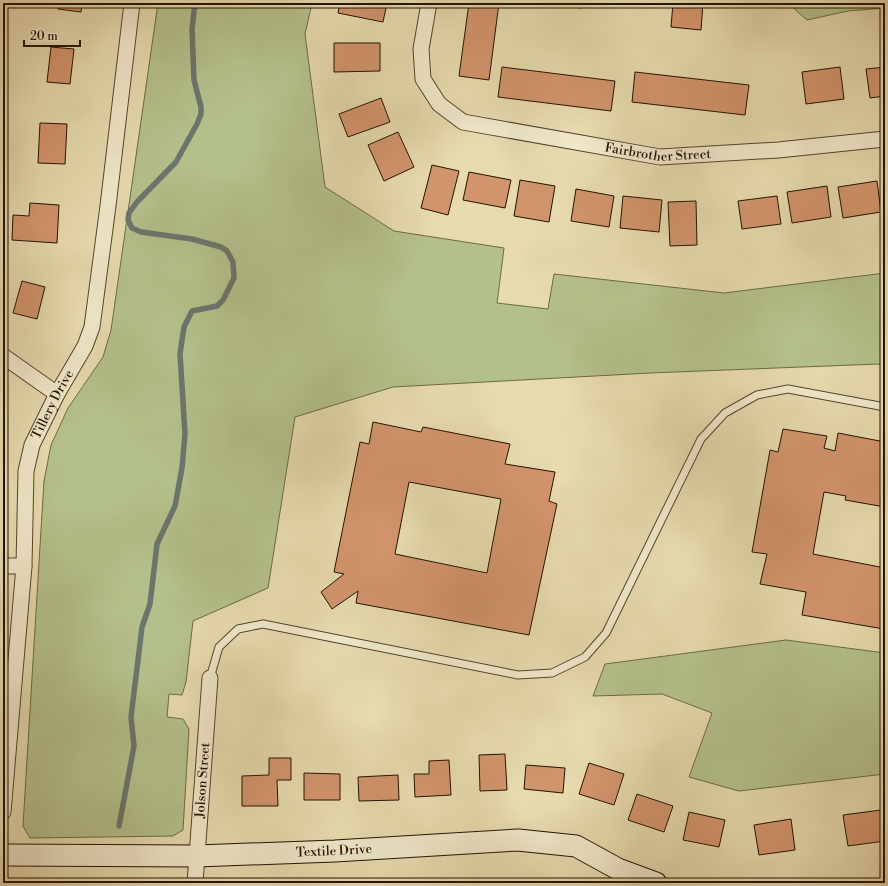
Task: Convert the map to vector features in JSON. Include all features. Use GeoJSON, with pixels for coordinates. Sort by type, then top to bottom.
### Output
{"type":"FeatureCollection","features":[{"type":"Feature","properties":{"kind":"street","name":"Tillery Drive"},"geometry":{"type":"LineString","coordinates":[[3,812],[24,566],[26,471],[32,445],[57,394],[85,346],[92,327],[132,3]]}},
{"type":"Feature","properties":{"kind":"street","name":"Fairbrother Street"},"geometry":{"type":"LineString","coordinates":[[429,3],[421,49],[423,79],[438,104],[463,122],[660,158],[778,150],[885,139]]}},
{"type":"Feature","properties":{"kind":"street"},"geometry":{"type":"LineString","coordinates":[[3,356],[57,394]]}},
{"type":"Feature","properties":{"kind":"street"},"geometry":{"type":"LineString","coordinates":[[3,566],[24,566]]}},
{"type":"Feature","properties":{"kind":"street","name":"Jolson Street"},"geometry":{"type":"LineString","coordinates":[[195,883],[210,678]]}},
{"type":"Feature","properties":{"kind":"street","name":"Textile Drive"},"geometry":{"type":"LineString","coordinates":[[3,855],[197,856],[335,851],[518,840],[576,846],[618,869],[656,883]]}},
{"type":"Feature","properties":{"kind":"lane"},"geometry":{"type":"LineString","coordinates":[[210,678],[219,647],[238,629],[263,624],[518,675],[552,673],[585,657],[606,633],[701,439],[725,413],[757,395],[788,389],[885,407]]}},
{"type":"Feature","properties":{"kind":"green space"},"geometry":{"type":"Polygon","coordinates":[[[158,3],[312,3],[305,34],[325,187],[394,231],[504,248],[497,303],[548,309],[554,274],[724,293],[885,273],[885,366],[878,364],[650,373],[393,387],[295,417],[268,588],[193,621],[186,682],[182,695],[169,694],[167,717],[183,719],[189,729],[183,830],[173,836],[30,838],[23,826],[44,481],[51,445],[68,408],[103,357],[111,330],[158,3]]]}},
{"type":"Feature","properties":{"kind":"green space"},"geometry":{"type":"Polygon","coordinates":[[[791,3],[885,3],[885,8],[848,11],[807,20],[790,5],[791,3]]]}},
{"type":"Feature","properties":{"kind":"green space"},"geometry":{"type":"Polygon","coordinates":[[[786,640],[885,653],[885,774],[739,791],[689,777],[712,713],[662,694],[593,696],[605,664],[786,640]]]}},
{"type":"Feature","properties":{"kind":"building"},"geometry":{"type":"Polygon","coordinates":[[[59,3],[82,3],[81,12],[58,9],[59,3]]]}},
{"type":"Feature","properties":{"kind":"building"},"geometry":{"type":"Polygon","coordinates":[[[340,3],[387,3],[383,22],[338,13],[340,3]]]}},
{"type":"Feature","properties":{"kind":"building"},"geometry":{"type":"Polygon","coordinates":[[[469,3],[499,3],[489,80],[459,76],[469,3]]]}},
{"type":"Feature","properties":{"kind":"building"},"geometry":{"type":"Polygon","coordinates":[[[540,3],[583,3],[582,8],[540,3]]]}},
{"type":"Feature","properties":{"kind":"building"},"geometry":{"type":"Polygon","coordinates":[[[673,3],[703,3],[701,30],[671,27],[673,3]]]}},
{"type":"Feature","properties":{"kind":"building"},"geometry":{"type":"Polygon","coordinates":[[[334,43],[380,43],[380,71],[334,72],[334,43]]]}},
{"type":"Feature","properties":{"kind":"building"},"geometry":{"type":"Polygon","coordinates":[[[51,47],[74,49],[70,84],[47,82],[51,47]]]}},
{"type":"Feature","properties":{"kind":"building"},"geometry":{"type":"Polygon","coordinates":[[[502,67],[615,81],[611,111],[498,97],[502,67]]]}},
{"type":"Feature","properties":{"kind":"building"},"geometry":{"type":"Polygon","coordinates":[[[840,67],[844,99],[806,104],[802,72],[840,67]]]}},
{"type":"Feature","properties":{"kind":"building"},"geometry":{"type":"Polygon","coordinates":[[[885,67],[885,96],[870,98],[866,69],[885,67]]]}},
{"type":"Feature","properties":{"kind":"building"},"geometry":{"type":"Polygon","coordinates":[[[635,72],[749,85],[745,115],[632,102],[635,72]]]}},
{"type":"Feature","properties":{"kind":"building"},"geometry":{"type":"Polygon","coordinates":[[[381,98],[390,122],[348,137],[339,114],[381,98]]]}},
{"type":"Feature","properties":{"kind":"building"},"geometry":{"type":"Polygon","coordinates":[[[40,123],[67,124],[65,164],[38,163],[40,123]]]}},
{"type":"Feature","properties":{"kind":"building"},"geometry":{"type":"Polygon","coordinates":[[[398,132],[414,167],[384,181],[368,145],[398,132]]]}},
{"type":"Feature","properties":{"kind":"building"},"geometry":{"type":"Polygon","coordinates":[[[432,165],[459,171],[448,215],[421,208],[432,165]]]}},
{"type":"Feature","properties":{"kind":"building"},"geometry":{"type":"Polygon","coordinates":[[[469,172],[511,180],[505,208],[463,200],[469,172]]]}},
{"type":"Feature","properties":{"kind":"building"},"geometry":{"type":"Polygon","coordinates":[[[520,180],[555,186],[549,222],[514,216],[520,180]]]}},
{"type":"Feature","properties":{"kind":"building"},"geometry":{"type":"Polygon","coordinates":[[[877,181],[881,212],[843,218],[838,187],[877,181]]]}},
{"type":"Feature","properties":{"kind":"building"},"geometry":{"type":"Polygon","coordinates":[[[827,186],[831,217],[792,223],[787,192],[827,186]]]}},
{"type":"Feature","properties":{"kind":"building"},"geometry":{"type":"Polygon","coordinates":[[[576,189],[614,196],[609,227],[571,221],[576,189]]]}},
{"type":"Feature","properties":{"kind":"building"},"geometry":{"type":"Polygon","coordinates":[[[623,196],[662,200],[659,232],[620,228],[623,196]]]}},
{"type":"Feature","properties":{"kind":"building"},"geometry":{"type":"Polygon","coordinates":[[[777,196],[781,224],[742,229],[738,201],[777,196]]]}},
{"type":"Feature","properties":{"kind":"building"},"geometry":{"type":"Polygon","coordinates":[[[696,201],[697,245],[670,246],[668,202],[696,201]]]}},
{"type":"Feature","properties":{"kind":"building"},"geometry":{"type":"Polygon","coordinates":[[[30,203],[59,205],[57,243],[12,240],[13,215],[29,216],[30,203]]]}},
{"type":"Feature","properties":{"kind":"building"},"geometry":{"type":"Polygon","coordinates":[[[22,281],[45,287],[37,319],[13,313],[22,281]]]}},
{"type":"Feature","properties":{"kind":"building"},"geometry":{"type":"Polygon","coordinates":[[[373,422],[421,432],[423,427],[510,444],[505,464],[555,472],[549,501],[557,504],[529,635],[356,603],[358,591],[332,609],[321,592],[344,574],[334,572],[360,442],[369,444],[373,422]],[[409,482],[395,554],[487,573],[501,499],[409,482]]]}},
{"type":"Feature","properties":{"kind":"building"},"geometry":{"type":"Polygon","coordinates":[[[783,429],[827,436],[824,448],[835,451],[838,433],[885,442],[885,507],[845,500],[846,496],[824,492],[813,554],[885,568],[884,629],[802,615],[806,592],[760,584],[767,554],[752,552],[770,450],[778,452],[783,429]]]}},
{"type":"Feature","properties":{"kind":"building"},"geometry":{"type":"Polygon","coordinates":[[[505,754],[507,790],[480,791],[479,755],[505,754]]]}},
{"type":"Feature","properties":{"kind":"building"},"geometry":{"type":"Polygon","coordinates":[[[269,758],[291,758],[291,780],[277,780],[278,806],[242,806],[242,776],[269,775],[269,758]]]}},
{"type":"Feature","properties":{"kind":"building"},"geometry":{"type":"Polygon","coordinates":[[[449,760],[451,795],[415,797],[414,774],[429,774],[429,761],[449,760]]]}},
{"type":"Feature","properties":{"kind":"building"},"geometry":{"type":"Polygon","coordinates":[[[589,763],[624,774],[614,805],[579,794],[589,763]]]}},
{"type":"Feature","properties":{"kind":"building"},"geometry":{"type":"Polygon","coordinates":[[[526,765],[565,768],[563,793],[524,789],[526,765]]]}},
{"type":"Feature","properties":{"kind":"building"},"geometry":{"type":"Polygon","coordinates":[[[304,773],[340,774],[340,800],[304,800],[304,773]]]}},
{"type":"Feature","properties":{"kind":"building"},"geometry":{"type":"Polygon","coordinates":[[[398,775],[399,800],[359,801],[358,777],[398,775]]]}},
{"type":"Feature","properties":{"kind":"building"},"geometry":{"type":"Polygon","coordinates":[[[637,794],[673,806],[664,832],[628,820],[637,794]]]}},
{"type":"Feature","properties":{"kind":"building"},"geometry":{"type":"Polygon","coordinates":[[[881,810],[885,841],[848,846],[843,815],[881,810]]]}},
{"type":"Feature","properties":{"kind":"building"},"geometry":{"type":"Polygon","coordinates":[[[689,812],[725,820],[719,847],[683,840],[689,812]]]}},
{"type":"Feature","properties":{"kind":"building"},"geometry":{"type":"Polygon","coordinates":[[[791,819],[795,850],[759,855],[754,825],[791,819]]]}},
{"type":"Feature","properties":{"kind":"waterway"},"geometry":{"type":"LineString","coordinates":[[119,826],[134,746],[131,717],[142,627],[150,604],[157,544],[175,506],[182,468],[185,434],[180,354],[184,327],[192,311],[217,306],[223,300],[234,278],[233,262],[227,251],[221,247],[192,239],[141,232],[132,228],[128,220],[129,213],[137,202],[176,162],[201,114],[201,107],[194,80],[192,29],[195,3]]}}]}
